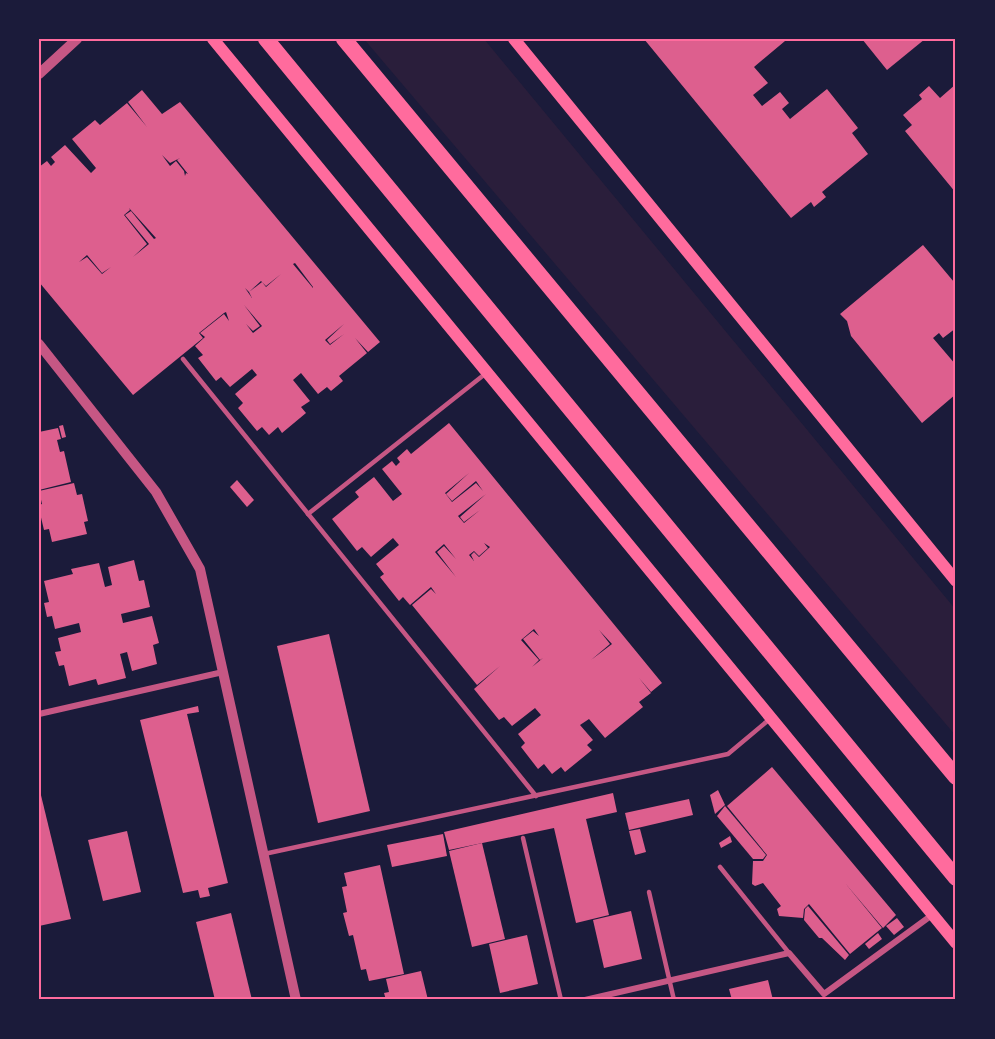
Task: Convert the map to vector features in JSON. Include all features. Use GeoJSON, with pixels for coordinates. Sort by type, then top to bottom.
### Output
{"type":"FeatureCollection","features":[{"type":"Feature","properties":{"kind":"highway"},"geometry":{"type":"LineString","coordinates":[[266,39],[956,878]]}},
{"type":"Feature","properties":{"kind":"highway"},"geometry":{"type":"LineString","coordinates":[[344,39],[956,777]]}},
{"type":"Feature","properties":{"kind":"main road"},"geometry":{"type":"LineString","coordinates":[[213,39],[956,943]]}},
{"type":"Feature","properties":{"kind":"main road"},"geometry":{"type":"LineString","coordinates":[[514,39],[956,581]]}},
{"type":"Feature","properties":{"kind":"street"},"geometry":{"type":"LineString","coordinates":[[39,74],[77,39]]}},
{"type":"Feature","properties":{"kind":"street"},"geometry":{"type":"LineString","coordinates":[[39,344],[156,492],[200,568],[296,1000]]}},
{"type":"Feature","properties":{"kind":"street"},"geometry":{"type":"LineString","coordinates":[[39,714],[223,672]]}},
{"type":"Feature","properties":{"kind":"street"},"geometry":{"type":"LineString","coordinates":[[585,1000],[789,953],[824,993],[932,915]]}},
{"type":"Feature","properties":{"kind":"lane"},"geometry":{"type":"LineString","coordinates":[[183,359],[536,796]]}},
{"type":"Feature","properties":{"kind":"lane"},"geometry":{"type":"LineString","coordinates":[[308,514],[488,372]]}},
{"type":"Feature","properties":{"kind":"lane"},"geometry":{"type":"LineString","coordinates":[[264,854],[728,754],[772,718]]}},
{"type":"Feature","properties":{"kind":"lane"},"geometry":{"type":"LineString","coordinates":[[523,838],[561,1000]]}},
{"type":"Feature","properties":{"kind":"lane"},"geometry":{"type":"LineString","coordinates":[[720,867],[789,953]]}},
{"type":"Feature","properties":{"kind":"lane"},"geometry":{"type":"LineString","coordinates":[[649,892],[674,1000]]}},
{"type":"Feature","properties":{"kind":"shaded area"},"geometry":{"type":"Polygon","coordinates":[[[364,39],[484,39],[956,610],[956,736],[364,39]]]}},
{"type":"Feature","properties":{"kind":"building"},"geometry":{"type":"Polygon","coordinates":[[[644,39],[783,39],[785,41],[754,67],[768,83],[753,95],[762,106],[780,92],[789,103],[782,109],[790,119],[827,89],[858,128],[852,133],[868,154],[822,192],[826,197],[814,207],[811,202],[791,218],[644,39]]]}},
{"type":"Feature","properties":{"kind":"building"},"geometry":{"type":"Polygon","coordinates":[[[862,39],[925,39],[887,70],[862,39]]]}},
{"type":"Feature","properties":{"kind":"building"},"geometry":{"type":"Polygon","coordinates":[[[956,84],[956,193],[905,131],[912,125],[903,115],[922,99],[919,95],[929,86],[940,98],[956,84]]]}},
{"type":"Feature","properties":{"kind":"building"},"geometry":{"type":"Polygon","coordinates":[[[142,90],[162,114],[180,102],[380,342],[368,352],[355,338],[367,353],[339,376],[343,381],[331,391],[327,387],[318,394],[301,373],[293,380],[310,401],[301,407],[306,413],[282,433],[278,427],[269,435],[262,427],[257,431],[238,408],[243,403],[235,394],[257,375],[252,369],[230,387],[221,377],[216,381],[198,358],[203,355],[195,346],[205,337],[200,333],[224,314],[229,321],[226,312],[199,333],[203,338],[133,395],[39,282],[39,167],[47,161],[51,166],[55,162],[51,157],[65,145],[91,173],[96,168],[72,139],[95,120],[100,125],[127,103],[147,127],[128,102],[142,90]],[[162,155],[170,166],[176,161],[185,176],[186,173],[188,174],[177,160],[180,158],[170,163],[162,155]],[[129,208],[130,210],[124,215],[147,244],[133,257],[149,244],[125,215],[131,211],[154,239],[156,238],[129,208]],[[87,255],[79,262],[87,257],[102,274],[111,267],[102,273],[87,255]],[[295,263],[293,264],[313,288],[295,263]],[[244,305],[260,326],[253,331],[246,324],[253,333],[262,326],[244,305]],[[344,324],[325,340],[330,345],[344,334],[330,344],[327,340],[344,324]]]}},
{"type":"Feature","properties":{"kind":"building"},"geometry":{"type":"Polygon","coordinates":[[[923,245],[954,282],[956,290],[956,328],[943,338],[939,333],[933,338],[956,365],[956,394],[922,423],[851,336],[847,321],[840,314],[923,245]]]}},
{"type":"Feature","properties":{"kind":"building"},"geometry":{"type":"Polygon","coordinates":[[[449,423],[662,683],[651,692],[639,678],[651,693],[639,702],[643,707],[605,738],[589,719],[580,725],[593,740],[587,745],[592,750],[565,772],[561,767],[552,774],[544,764],[538,769],[521,747],[525,743],[518,734],[541,715],[535,708],[512,726],[504,717],[499,720],[474,689],[500,666],[477,685],[412,605],[431,589],[436,594],[431,587],[410,605],[403,597],[399,601],[380,577],[384,574],[376,564],[399,545],[393,538],[371,557],[362,547],[357,551],[332,519],[359,497],[355,492],[374,477],[393,501],[402,494],[382,469],[392,461],[396,466],[400,462],[397,458],[407,449],[411,454],[449,423]],[[469,473],[445,493],[452,502],[476,483],[483,491],[476,481],[452,501],[446,494],[469,473]],[[486,494],[458,516],[464,523],[480,510],[464,522],[460,517],[486,494]],[[484,543],[488,548],[479,556],[474,551],[469,555],[474,561],[471,555],[474,552],[479,557],[490,547],[484,543]],[[444,544],[435,552],[456,577],[437,552],[444,546],[456,559],[444,544]],[[534,629],[521,640],[539,660],[532,667],[543,658],[540,660],[523,639],[533,631],[539,636],[534,629]],[[599,630],[610,644],[591,660],[612,644],[599,630]]]}},
{"type":"Feature","properties":{"kind":"building"},"geometry":{"type":"Polygon","coordinates":[[[63,425],[66,437],[62,438],[59,426],[63,425]]]}},
{"type":"Feature","properties":{"kind":"building"},"geometry":{"type":"Polygon","coordinates":[[[58,428],[61,439],[57,440],[60,452],[64,451],[71,482],[39,490],[39,432],[58,428]]]}},
{"type":"Feature","properties":{"kind":"building"},"geometry":{"type":"Polygon","coordinates":[[[237,480],[254,500],[247,507],[230,487],[237,480]]]}},
{"type":"Feature","properties":{"kind":"building"},"geometry":{"type":"Polygon","coordinates":[[[74,483],[77,495],[82,494],[88,521],[84,522],[87,534],[52,542],[49,529],[44,530],[39,509],[39,505],[42,504],[39,491],[74,483]]]}},
{"type":"Feature","properties":{"kind":"building"},"geometry":{"type":"Polygon","coordinates":[[[134,560],[139,581],[144,580],[150,607],[121,614],[123,623],[152,616],[159,643],[153,645],[157,664],[132,671],[127,652],[120,654],[126,678],[98,685],[96,679],[69,686],[64,665],[59,666],[55,652],[61,651],[58,638],[81,632],[79,623],[55,629],[52,616],[47,617],[44,603],[49,602],[44,581],[73,574],[71,569],[99,563],[105,587],[112,585],[108,567],[134,560]]]}},
{"type":"Feature","properties":{"kind":"building"},"geometry":{"type":"Polygon","coordinates":[[[329,634],[370,811],[318,823],[277,646],[329,634]]]}},
{"type":"Feature","properties":{"kind":"building"},"geometry":{"type":"Polygon","coordinates":[[[198,706],[199,712],[187,714],[228,883],[208,888],[210,896],[200,898],[198,890],[183,893],[140,720],[198,706]]]}},
{"type":"Feature","properties":{"kind":"building"},"geometry":{"type":"Polygon","coordinates":[[[772,767],[896,915],[883,928],[845,883],[882,928],[850,954],[809,904],[804,909],[803,918],[779,916],[777,909],[781,906],[763,883],[755,886],[752,884],[753,861],[763,861],[767,855],[727,806],[772,767]]]}},
{"type":"Feature","properties":{"kind":"building"},"geometry":{"type":"Polygon","coordinates":[[[39,787],[71,919],[39,926],[39,787]]]}},
{"type":"Feature","properties":{"kind":"building"},"geometry":{"type":"Polygon","coordinates":[[[718,790],[725,805],[715,814],[710,795],[718,790]]]}},
{"type":"Feature","properties":{"kind":"building"},"geometry":{"type":"Polygon","coordinates":[[[613,793],[617,812],[586,819],[609,915],[576,923],[554,828],[449,850],[444,832],[613,793]]]}},
{"type":"Feature","properties":{"kind":"building"},"geometry":{"type":"Polygon","coordinates":[[[689,799],[693,815],[629,830],[625,813],[689,799]]]}},
{"type":"Feature","properties":{"kind":"building"},"geometry":{"type":"Polygon","coordinates":[[[725,806],[766,855],[763,859],[753,859],[717,816],[725,806]]]}},
{"type":"Feature","properties":{"kind":"building"},"geometry":{"type":"Polygon","coordinates":[[[640,829],[646,852],[635,855],[629,831],[640,829]]]}},
{"type":"Feature","properties":{"kind":"building"},"geometry":{"type":"Polygon","coordinates":[[[127,831],[141,892],[103,901],[88,840],[127,831]]]}},
{"type":"Feature","properties":{"kind":"building"},"geometry":{"type":"Polygon","coordinates":[[[443,834],[447,856],[392,867],[387,845],[443,834]]]}},
{"type":"Feature","properties":{"kind":"building"},"geometry":{"type":"Polygon","coordinates":[[[730,836],[732,842],[721,848],[719,843],[730,836]]]}},
{"type":"Feature","properties":{"kind":"building"},"geometry":{"type":"Polygon","coordinates":[[[482,843],[505,939],[472,947],[449,851],[482,843]]]}},
{"type":"Feature","properties":{"kind":"building"},"geometry":{"type":"Polygon","coordinates":[[[380,865],[404,974],[369,981],[366,969],[361,970],[353,935],[349,936],[343,913],[347,912],[342,887],[347,886],[344,873],[380,865]]]}},
{"type":"Feature","properties":{"kind":"building"},"geometry":{"type":"Polygon","coordinates":[[[808,906],[849,955],[845,960],[822,938],[819,938],[804,920],[805,909],[808,906]]]}},
{"type":"Feature","properties":{"kind":"building"},"geometry":{"type":"Polygon","coordinates":[[[631,911],[642,959],[604,968],[593,920],[631,911]]]}},
{"type":"Feature","properties":{"kind":"building"},"geometry":{"type":"Polygon","coordinates":[[[231,913],[252,1000],[215,1000],[196,922],[231,913]]]}},
{"type":"Feature","properties":{"kind":"building"},"geometry":{"type":"Polygon","coordinates":[[[897,918],[904,927],[894,935],[886,926],[897,918]]]}},
{"type":"Feature","properties":{"kind":"building"},"geometry":{"type":"Polygon","coordinates":[[[878,933],[882,939],[869,949],[865,944],[878,933]]]}},
{"type":"Feature","properties":{"kind":"building"},"geometry":{"type":"Polygon","coordinates":[[[527,935],[538,984],[500,993],[489,944],[527,935]]]}},
{"type":"Feature","properties":{"kind":"building"},"geometry":{"type":"Polygon","coordinates":[[[421,971],[428,1000],[386,1000],[384,993],[389,992],[386,979],[421,971]]]}},
{"type":"Feature","properties":{"kind":"building"},"geometry":{"type":"Polygon","coordinates":[[[768,980],[773,1000],[732,1000],[729,989],[768,980]]]}}]}
